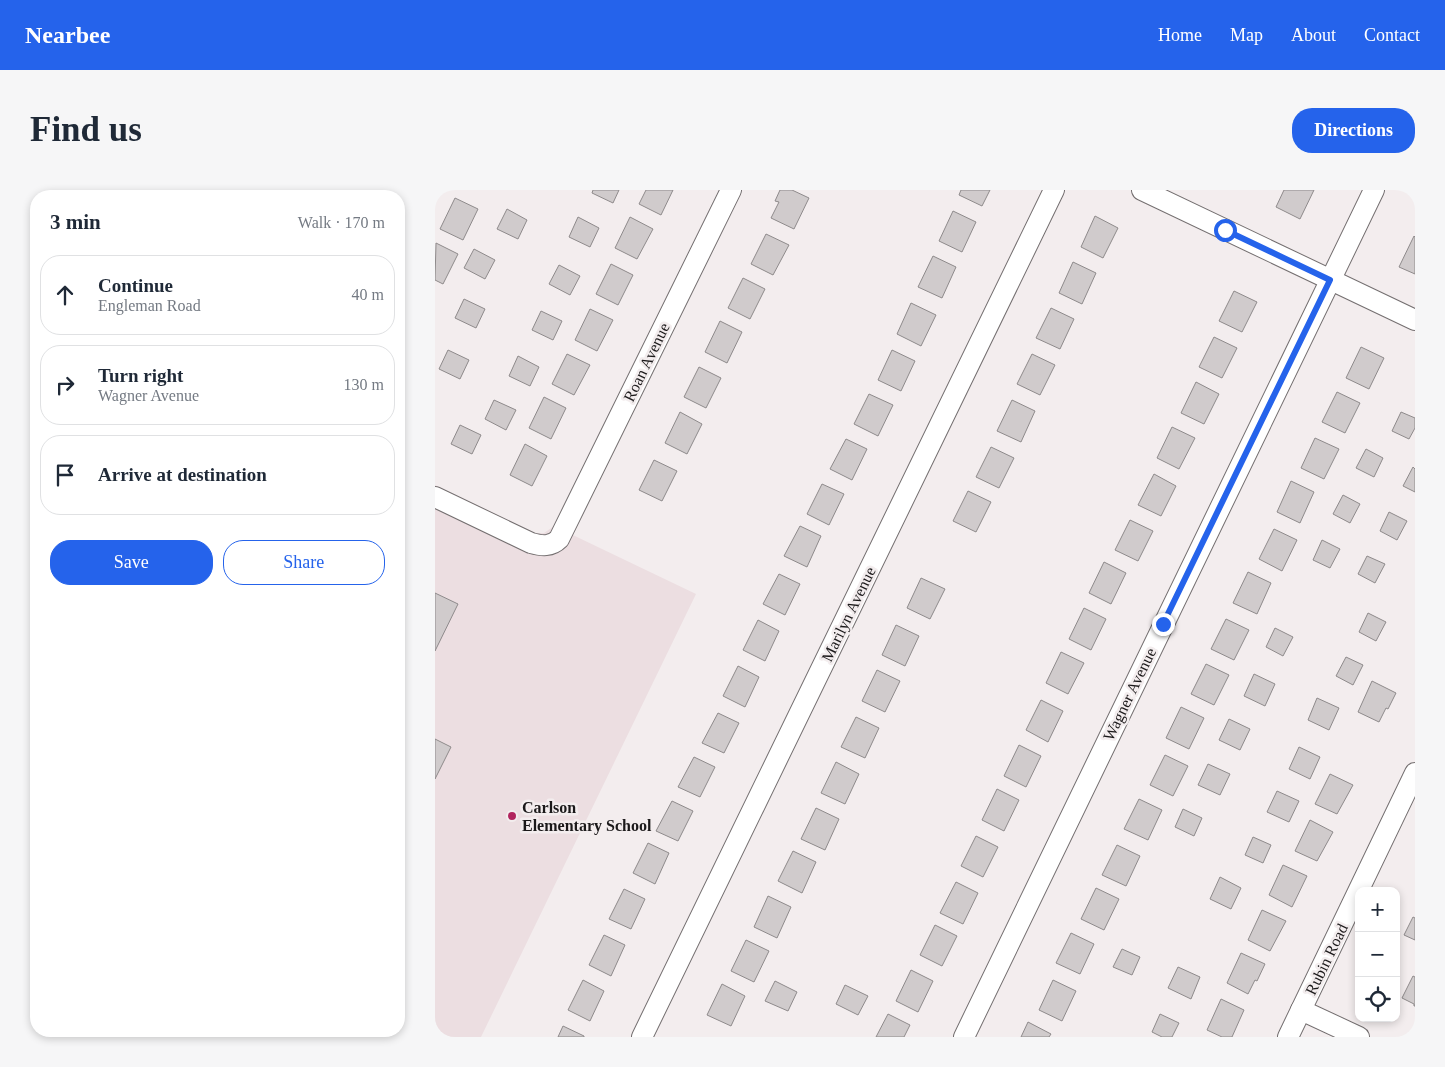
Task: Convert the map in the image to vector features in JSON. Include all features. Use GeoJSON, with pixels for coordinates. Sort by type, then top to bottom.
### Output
{"type":"FeatureCollection","features":[{"type":"Feature","properties":{"kind":"street","name":"Roan Avenue"},"geometry":{"type":"LineString","coordinates":[[435,496],[523,540],[541,546],[555,543],[562,534],[731,190]]}},
{"type":"Feature","properties":{"kind":"street","name":"Marilyn Avenue"},"geometry":{"type":"LineString","coordinates":[[642,1037],[1054,190]]}},
{"type":"Feature","properties":{"kind":"street"},"geometry":{"type":"LineString","coordinates":[[1142,190],[1415,320]]}},
{"type":"Feature","properties":{"kind":"street","name":"Wagner Avenue"},"geometry":{"type":"LineString","coordinates":[[963,1037],[1374,190]]}},
{"type":"Feature","properties":{"kind":"street","name":"Rubin Road"},"geometry":{"type":"LineString","coordinates":[[1288,1037],[1415,773]]}},
{"type":"Feature","properties":{"kind":"street"},"geometry":{"type":"LineString","coordinates":[[1301,1010],[1359,1037]]}},
{"type":"Feature","properties":{"kind":"shaded area","name":"Carlson Elementary School"},"geometry":{"type":"Polygon","coordinates":[[[435,485],[535,533],[544,533],[554,526],[696,594],[481,1037],[435,1037],[435,485]]]}},
{"type":"Feature","properties":{"kind":"building"},"geometry":{"type":"Polygon","coordinates":[[[593,190],[619,190],[613,203],[592,193],[593,190]]]}},
{"type":"Feature","properties":{"kind":"building"},"geometry":{"type":"Polygon","coordinates":[[[646,190],[673,190],[661,215],[639,204],[646,190]]]}},
{"type":"Feature","properties":{"kind":"building"},"geometry":{"type":"Polygon","coordinates":[[[780,190],[792,190],[809,198],[794,229],[771,218],[779,202],[775,201],[780,190]]]}},
{"type":"Feature","properties":{"kind":"building"},"geometry":{"type":"Polygon","coordinates":[[[961,190],[990,190],[982,206],[959,195],[961,190]]]}},
{"type":"Feature","properties":{"kind":"building"},"geometry":{"type":"Polygon","coordinates":[[[1284,190],[1314,190],[1300,219],[1276,207],[1284,190]]]}},
{"type":"Feature","properties":{"kind":"building"},"geometry":{"type":"Polygon","coordinates":[[[455,198],[478,209],[463,240],[440,229],[455,198]]]}},
{"type":"Feature","properties":{"kind":"building"},"geometry":{"type":"Polygon","coordinates":[[[507,209],[527,220],[518,239],[497,229],[507,209]]]}},
{"type":"Feature","properties":{"kind":"building"},"geometry":{"type":"Polygon","coordinates":[[[953,211],[976,222],[962,252],[939,241],[953,211]]]}},
{"type":"Feature","properties":{"kind":"building"},"geometry":{"type":"Polygon","coordinates":[[[1095,216],[1118,228],[1103,258],[1081,247],[1095,216]]]}},
{"type":"Feature","properties":{"kind":"building"},"geometry":{"type":"Polygon","coordinates":[[[578,217],[599,228],[590,247],[569,237],[578,217]]]}},
{"type":"Feature","properties":{"kind":"building"},"geometry":{"type":"Polygon","coordinates":[[[630,217],[653,229],[637,259],[615,248],[630,217]]]}},
{"type":"Feature","properties":{"kind":"building"},"geometry":{"type":"Polygon","coordinates":[[[766,234],[789,245],[773,275],[751,264],[766,234]]]}},
{"type":"Feature","properties":{"kind":"building"},"geometry":{"type":"Polygon","coordinates":[[[1415,237],[1415,274],[1399,267],[1415,237]]]}},
{"type":"Feature","properties":{"kind":"building"},"geometry":{"type":"Polygon","coordinates":[[[436,243],[458,254],[443,284],[435,280],[436,243]]]}},
{"type":"Feature","properties":{"kind":"building"},"geometry":{"type":"Polygon","coordinates":[[[474,249],[495,260],[485,279],[464,268],[474,249]]]}},
{"type":"Feature","properties":{"kind":"building"},"geometry":{"type":"Polygon","coordinates":[[[933,256],[956,267],[942,298],[918,287],[933,256]]]}},
{"type":"Feature","properties":{"kind":"building"},"geometry":{"type":"Polygon","coordinates":[[[1073,262],[1096,273],[1082,304],[1059,293],[1073,262]]]}},
{"type":"Feature","properties":{"kind":"building"},"geometry":{"type":"Polygon","coordinates":[[[611,264],[633,275],[618,305],[596,294],[611,264]]]}},
{"type":"Feature","properties":{"kind":"building"},"geometry":{"type":"Polygon","coordinates":[[[559,265],[580,276],[570,295],[549,284],[559,265]]]}},
{"type":"Feature","properties":{"kind":"building"},"geometry":{"type":"Polygon","coordinates":[[[743,278],[765,289],[750,319],[728,308],[743,278]]]}},
{"type":"Feature","properties":{"kind":"building"},"geometry":{"type":"Polygon","coordinates":[[[1234,291],[1257,302],[1242,332],[1219,321],[1234,291]]]}},
{"type":"Feature","properties":{"kind":"building"},"geometry":{"type":"Polygon","coordinates":[[[464,299],[485,309],[476,328],[455,318],[464,299]]]}},
{"type":"Feature","properties":{"kind":"building"},"geometry":{"type":"Polygon","coordinates":[[[911,303],[936,315],[921,346],[897,334],[911,303]]]}},
{"type":"Feature","properties":{"kind":"building"},"geometry":{"type":"Polygon","coordinates":[[[1051,308],[1074,319],[1060,349],[1036,338],[1051,308]]]}},
{"type":"Feature","properties":{"kind":"building"},"geometry":{"type":"Polygon","coordinates":[[[590,309],[613,320],[597,351],[575,340],[590,309]]]}},
{"type":"Feature","properties":{"kind":"building"},"geometry":{"type":"Polygon","coordinates":[[[541,311],[562,321],[553,340],[532,330],[541,311]]]}},
{"type":"Feature","properties":{"kind":"building"},"geometry":{"type":"Polygon","coordinates":[[[720,321],[742,332],[727,363],[705,352],[720,321]]]}},
{"type":"Feature","properties":{"kind":"building"},"geometry":{"type":"Polygon","coordinates":[[[1214,337],[1237,348],[1222,378],[1199,367],[1214,337]]]}},
{"type":"Feature","properties":{"kind":"building"},"geometry":{"type":"Polygon","coordinates":[[[1361,347],[1384,358],[1369,389],[1346,378],[1361,347]]]}},
{"type":"Feature","properties":{"kind":"building"},"geometry":{"type":"Polygon","coordinates":[[[448,350],[469,360],[460,379],[439,369],[448,350]]]}},
{"type":"Feature","properties":{"kind":"building"},"geometry":{"type":"Polygon","coordinates":[[[892,350],[915,361],[901,391],[878,380],[892,350]]]}},
{"type":"Feature","properties":{"kind":"building"},"geometry":{"type":"Polygon","coordinates":[[[567,354],[590,365],[574,395],[552,384],[567,354]]]}},
{"type":"Feature","properties":{"kind":"building"},"geometry":{"type":"Polygon","coordinates":[[[1032,354],[1055,365],[1040,395],[1017,384],[1032,354]]]}},
{"type":"Feature","properties":{"kind":"building"},"geometry":{"type":"Polygon","coordinates":[[[518,356],[539,367],[530,386],[509,376],[518,356]]]}},
{"type":"Feature","properties":{"kind":"building"},"geometry":{"type":"Polygon","coordinates":[[[699,367],[721,378],[706,408],[684,397],[699,367]]]}},
{"type":"Feature","properties":{"kind":"building"},"geometry":{"type":"Polygon","coordinates":[[[1196,382],[1219,394],[1204,424],[1181,413],[1196,382]]]}},
{"type":"Feature","properties":{"kind":"building"},"geometry":{"type":"Polygon","coordinates":[[[1337,392],[1360,403],[1345,433],[1322,422],[1337,392]]]}},
{"type":"Feature","properties":{"kind":"building"},"geometry":{"type":"Polygon","coordinates":[[[869,394],[893,405],[878,436],[854,424],[869,394]]]}},
{"type":"Feature","properties":{"kind":"building"},"geometry":{"type":"Polygon","coordinates":[[[544,397],[566,408],[551,439],[529,428],[544,397]]]}},
{"type":"Feature","properties":{"kind":"building"},"geometry":{"type":"Polygon","coordinates":[[[494,400],[516,410],[506,430],[485,419],[494,400]]]}},
{"type":"Feature","properties":{"kind":"building"},"geometry":{"type":"Polygon","coordinates":[[[1012,400],[1035,411],[1021,442],[997,431],[1012,400]]]}},
{"type":"Feature","properties":{"kind":"building"},"geometry":{"type":"Polygon","coordinates":[[[680,412],[702,424],[687,454],[665,443],[680,412]]]}},
{"type":"Feature","properties":{"kind":"building"},"geometry":{"type":"Polygon","coordinates":[[[1401,412],[1415,418],[1415,428],[1409,439],[1392,431],[1401,412]]]}},
{"type":"Feature","properties":{"kind":"building"},"geometry":{"type":"Polygon","coordinates":[[[460,425],[481,435],[472,454],[451,444],[460,425]]]}},
{"type":"Feature","properties":{"kind":"building"},"geometry":{"type":"Polygon","coordinates":[[[1172,427],[1195,438],[1179,469],[1157,458],[1172,427]]]}},
{"type":"Feature","properties":{"kind":"building"},"geometry":{"type":"Polygon","coordinates":[[[1315,438],[1339,449],[1324,479],[1301,468],[1315,438]]]}},
{"type":"Feature","properties":{"kind":"building"},"geometry":{"type":"Polygon","coordinates":[[[846,439],[867,449],[852,480],[830,469],[846,439]]]}},
{"type":"Feature","properties":{"kind":"building"},"geometry":{"type":"Polygon","coordinates":[[[525,444],[547,456],[532,486],[510,475],[525,444]]]}},
{"type":"Feature","properties":{"kind":"building"},"geometry":{"type":"Polygon","coordinates":[[[991,447],[1014,458],[999,488],[976,477],[991,447]]]}},
{"type":"Feature","properties":{"kind":"building"},"geometry":{"type":"Polygon","coordinates":[[[1366,449],[1383,458],[1374,477],[1356,468],[1366,449]]]}},
{"type":"Feature","properties":{"kind":"building"},"geometry":{"type":"Polygon","coordinates":[[[654,460],[677,471],[662,501],[639,490],[654,460]]]}},
{"type":"Feature","properties":{"kind":"building"},"geometry":{"type":"Polygon","coordinates":[[[1413,467],[1415,469],[1415,492],[1403,486],[1413,467]]]}},
{"type":"Feature","properties":{"kind":"building"},"geometry":{"type":"Polygon","coordinates":[[[1154,474],[1176,486],[1161,516],[1138,505],[1154,474]]]}},
{"type":"Feature","properties":{"kind":"building"},"geometry":{"type":"Polygon","coordinates":[[[1291,481],[1314,492],[1300,523],[1277,512],[1291,481]]]}},
{"type":"Feature","properties":{"kind":"building"},"geometry":{"type":"Polygon","coordinates":[[[822,484],[844,494],[829,525],[807,514],[822,484]]]}},
{"type":"Feature","properties":{"kind":"building"},"geometry":{"type":"Polygon","coordinates":[[[968,491],[991,502],[976,532],[953,521],[968,491]]]}},
{"type":"Feature","properties":{"kind":"building"},"geometry":{"type":"Polygon","coordinates":[[[1343,495],[1360,504],[1350,523],[1333,514],[1343,495]]]}},
{"type":"Feature","properties":{"kind":"building"},"geometry":{"type":"Polygon","coordinates":[[[1389,512],[1407,521],[1397,540],[1380,531],[1389,512]]]}},
{"type":"Feature","properties":{"kind":"building"},"geometry":{"type":"Polygon","coordinates":[[[1130,520],[1153,531],[1138,561],[1115,550],[1130,520]]]}},
{"type":"Feature","properties":{"kind":"building"},"geometry":{"type":"Polygon","coordinates":[[[800,526],[821,536],[807,567],[784,556],[800,526]]]}},
{"type":"Feature","properties":{"kind":"building"},"geometry":{"type":"Polygon","coordinates":[[[1274,529],[1297,540],[1282,571],[1259,559],[1274,529]]]}},
{"type":"Feature","properties":{"kind":"building"},"geometry":{"type":"Polygon","coordinates":[[[1322,540],[1340,549],[1330,568],[1313,560],[1322,540]]]}},
{"type":"Feature","properties":{"kind":"building"},"geometry":{"type":"Polygon","coordinates":[[[1367,556],[1385,564],[1375,583],[1358,574],[1367,556]]]}},
{"type":"Feature","properties":{"kind":"building"},"geometry":{"type":"Polygon","coordinates":[[[1104,562],[1126,573],[1111,604],[1089,593],[1104,562]]]}},
{"type":"Feature","properties":{"kind":"building"},"geometry":{"type":"Polygon","coordinates":[[[1248,572],[1271,583],[1257,614],[1233,603],[1248,572]]]}},
{"type":"Feature","properties":{"kind":"building"},"geometry":{"type":"Polygon","coordinates":[[[779,574],[800,584],[785,615],[763,604],[779,574]]]}},
{"type":"Feature","properties":{"kind":"building"},"geometry":{"type":"Polygon","coordinates":[[[921,578],[945,589],[930,619],[907,608],[921,578]]]}},
{"type":"Feature","properties":{"kind":"building"},"geometry":{"type":"Polygon","coordinates":[[[435,593],[458,604],[435,651],[435,593]]]}},
{"type":"Feature","properties":{"kind":"building"},"geometry":{"type":"Polygon","coordinates":[[[1084,608],[1106,619],[1091,650],[1069,639],[1084,608]]]}},
{"type":"Feature","properties":{"kind":"building"},"geometry":{"type":"Polygon","coordinates":[[[1368,613],[1386,622],[1376,641],[1359,632],[1368,613]]]}},
{"type":"Feature","properties":{"kind":"building"},"geometry":{"type":"Polygon","coordinates":[[[1226,619],[1249,630],[1234,660],[1211,649],[1226,619]]]}},
{"type":"Feature","properties":{"kind":"building"},"geometry":{"type":"Polygon","coordinates":[[[758,620],[779,631],[765,661],[743,650],[758,620]]]}},
{"type":"Feature","properties":{"kind":"building"},"geometry":{"type":"Polygon","coordinates":[[[896,625],[919,636],[905,666],[882,655],[896,625]]]}},
{"type":"Feature","properties":{"kind":"building"},"geometry":{"type":"Polygon","coordinates":[[[1275,628],[1293,637],[1283,656],[1266,647],[1275,628]]]}},
{"type":"Feature","properties":{"kind":"building"},"geometry":{"type":"Polygon","coordinates":[[[1061,652],[1084,663],[1068,694],[1046,683],[1061,652]]]}},
{"type":"Feature","properties":{"kind":"building"},"geometry":{"type":"Polygon","coordinates":[[[1346,657],[1363,665],[1353,685],[1336,676],[1346,657]]]}},
{"type":"Feature","properties":{"kind":"building"},"geometry":{"type":"Polygon","coordinates":[[[1206,664],[1229,675],[1214,705],[1191,694],[1206,664]]]}},
{"type":"Feature","properties":{"kind":"building"},"geometry":{"type":"Polygon","coordinates":[[[738,666],[759,677],[745,707],[723,696],[738,666]]]}},
{"type":"Feature","properties":{"kind":"building"},"geometry":{"type":"Polygon","coordinates":[[[877,670],[900,681],[885,712],[862,701],[877,670]]]}},
{"type":"Feature","properties":{"kind":"building"},"geometry":{"type":"Polygon","coordinates":[[[1254,674],[1275,684],[1265,706],[1244,696],[1254,674]]]}},
{"type":"Feature","properties":{"kind":"building"},"geometry":{"type":"Polygon","coordinates":[[[1372,681],[1396,693],[1379,722],[1358,712],[1372,681]]]}},
{"type":"Feature","properties":{"kind":"building"},"geometry":{"type":"Polygon","coordinates":[[[1317,698],[1339,708],[1329,730],[1308,720],[1317,698]]]}},
{"type":"Feature","properties":{"kind":"building"},"geometry":{"type":"Polygon","coordinates":[[[1041,700],[1063,711],[1048,742],[1026,730],[1041,700]]]}},
{"type":"Feature","properties":{"kind":"building"},"geometry":{"type":"Polygon","coordinates":[[[1181,707],[1204,718],[1189,749],[1166,738],[1181,707]]]}},
{"type":"Feature","properties":{"kind":"building"},"geometry":{"type":"Polygon","coordinates":[[[718,713],[739,723],[724,753],[702,743],[718,713]]]}},
{"type":"Feature","properties":{"kind":"building"},"geometry":{"type":"Polygon","coordinates":[[[856,717],[879,728],[865,758],[841,747],[856,717]]]}},
{"type":"Feature","properties":{"kind":"building"},"geometry":{"type":"Polygon","coordinates":[[[1229,719],[1250,729],[1240,750],[1219,740],[1229,719]]]}},
{"type":"Feature","properties":{"kind":"building"},"geometry":{"type":"Polygon","coordinates":[[[435,739],[451,747],[435,779],[435,739]]]}},
{"type":"Feature","properties":{"kind":"building"},"geometry":{"type":"Polygon","coordinates":[[[1019,745],[1041,756],[1026,787],[1004,776],[1019,745]]]}},
{"type":"Feature","properties":{"kind":"building"},"geometry":{"type":"Polygon","coordinates":[[[1299,747],[1320,757],[1310,779],[1289,769],[1299,747]]]}},
{"type":"Feature","properties":{"kind":"building"},"geometry":{"type":"Polygon","coordinates":[[[1165,755],[1188,766],[1173,796],[1150,785],[1165,755]]]}},
{"type":"Feature","properties":{"kind":"building"},"geometry":{"type":"Polygon","coordinates":[[[694,757],[715,767],[700,797],[678,787],[694,757]]]}},
{"type":"Feature","properties":{"kind":"building"},"geometry":{"type":"Polygon","coordinates":[[[836,762],[859,774],[845,804],[821,793],[836,762]]]}},
{"type":"Feature","properties":{"kind":"building"},"geometry":{"type":"Polygon","coordinates":[[[1208,764],[1230,774],[1220,795],[1198,785],[1208,764]]]}},
{"type":"Feature","properties":{"kind":"building"},"geometry":{"type":"Polygon","coordinates":[[[1330,774],[1353,785],[1337,814],[1315,804],[1330,774]]]}},
{"type":"Feature","properties":{"kind":"building"},"geometry":{"type":"Polygon","coordinates":[[[997,789],[1019,800],[1004,831],[982,820],[997,789]]]}},
{"type":"Feature","properties":{"kind":"building"},"geometry":{"type":"Polygon","coordinates":[[[1277,791],[1299,801],[1289,822],[1267,812],[1277,791]]]}},
{"type":"Feature","properties":{"kind":"building"},"geometry":{"type":"Polygon","coordinates":[[[1139,799],[1162,810],[1148,840],[1124,829],[1139,799]]]}},
{"type":"Feature","properties":{"kind":"building"},"geometry":{"type":"Polygon","coordinates":[[[672,801],[693,811],[678,841],[656,831],[672,801]]]}},
{"type":"Feature","properties":{"kind":"building"},"geometry":{"type":"Polygon","coordinates":[[[816,808],[839,819],[825,850],[801,839],[816,808]]]}},
{"type":"Feature","properties":{"kind":"building"},"geometry":{"type":"Polygon","coordinates":[[[1183,809],[1202,818],[1194,836],[1175,827],[1183,809]]]}},
{"type":"Feature","properties":{"kind":"building"},"geometry":{"type":"Polygon","coordinates":[[[1310,820],[1333,832],[1317,861],[1295,851],[1310,820]]]}},
{"type":"Feature","properties":{"kind":"building"},"geometry":{"type":"Polygon","coordinates":[[[976,836],[998,847],[983,877],[961,866],[976,836]]]}},
{"type":"Feature","properties":{"kind":"building"},"geometry":{"type":"Polygon","coordinates":[[[1253,837],[1271,845],[1263,863],[1245,855],[1253,837]]]}},
{"type":"Feature","properties":{"kind":"building"},"geometry":{"type":"Polygon","coordinates":[[[648,843],[669,853],[655,884],[633,873],[648,843]]]}},
{"type":"Feature","properties":{"kind":"building"},"geometry":{"type":"Polygon","coordinates":[[[1117,845],[1140,856],[1126,886],[1102,875],[1117,845]]]}},
{"type":"Feature","properties":{"kind":"building"},"geometry":{"type":"Polygon","coordinates":[[[793,851],[816,862],[802,893],[778,881],[793,851]]]}},
{"type":"Feature","properties":{"kind":"building"},"geometry":{"type":"Polygon","coordinates":[[[1283,865],[1307,876],[1292,907],[1269,895],[1283,865]]]}},
{"type":"Feature","properties":{"kind":"building"},"geometry":{"type":"Polygon","coordinates":[[[1220,877],[1241,888],[1231,909],[1210,899],[1220,877]]]}},
{"type":"Feature","properties":{"kind":"building"},"geometry":{"type":"Polygon","coordinates":[[[956,882],[978,893],[963,924],[940,913],[956,882]]]}},
{"type":"Feature","properties":{"kind":"building"},"geometry":{"type":"Polygon","coordinates":[[[1096,888],[1119,899],[1104,930],[1081,919],[1096,888]]]}},
{"type":"Feature","properties":{"kind":"building"},"geometry":{"type":"Polygon","coordinates":[[[624,889],[645,899],[631,929],[609,919],[624,889]]]}},
{"type":"Feature","properties":{"kind":"building"},"geometry":{"type":"Polygon","coordinates":[[[768,896],[791,907],[777,938],[754,927],[768,896]]]}},
{"type":"Feature","properties":{"kind":"building"},"geometry":{"type":"Polygon","coordinates":[[[1262,910],[1286,921],[1270,951],[1248,940],[1262,910]]]}},
{"type":"Feature","properties":{"kind":"building"},"geometry":{"type":"Polygon","coordinates":[[[1413,917],[1415,918],[1415,940],[1404,935],[1413,917]]]}},
{"type":"Feature","properties":{"kind":"building"},"geometry":{"type":"Polygon","coordinates":[[[935,925],[957,936],[942,966],[920,955],[935,925]]]}},
{"type":"Feature","properties":{"kind":"building"},"geometry":{"type":"Polygon","coordinates":[[[1071,933],[1094,944],[1080,974],[1056,963],[1071,933]]]}},
{"type":"Feature","properties":{"kind":"building"},"geometry":{"type":"Polygon","coordinates":[[[604,935],[625,945],[611,976],[589,965],[604,935]]]}},
{"type":"Feature","properties":{"kind":"building"},"geometry":{"type":"Polygon","coordinates":[[[746,940],[769,951],[754,982],[731,971],[746,940]]]}},
{"type":"Feature","properties":{"kind":"building"},"geometry":{"type":"Polygon","coordinates":[[[1122,949],[1140,957],[1132,975],[1113,967],[1122,949]]]}},
{"type":"Feature","properties":{"kind":"building"},"geometry":{"type":"Polygon","coordinates":[[[1241,953],[1265,964],[1248,994],[1227,983],[1241,953]]]}},
{"type":"Feature","properties":{"kind":"building"},"geometry":{"type":"Polygon","coordinates":[[[1178,967],[1200,977],[1191,999],[1168,988],[1178,967]]]}},
{"type":"Feature","properties":{"kind":"building"},"geometry":{"type":"Polygon","coordinates":[[[911,970],[933,981],[918,1012],[896,1001],[911,970]]]}},
{"type":"Feature","properties":{"kind":"building"},"geometry":{"type":"Polygon","coordinates":[[[1413,976],[1415,977],[1415,1006],[1402,998],[1413,976]]]}},
{"type":"Feature","properties":{"kind":"building"},"geometry":{"type":"Polygon","coordinates":[[[583,980],[604,991],[590,1021],[568,1010],[583,980]]]}},
{"type":"Feature","properties":{"kind":"building"},"geometry":{"type":"Polygon","coordinates":[[[1053,980],[1076,991],[1062,1021],[1039,1010],[1053,980]]]}},
{"type":"Feature","properties":{"kind":"building"},"geometry":{"type":"Polygon","coordinates":[[[775,981],[797,992],[788,1011],[765,1001],[775,981]]]}},
{"type":"Feature","properties":{"kind":"building"},"geometry":{"type":"Polygon","coordinates":[[[722,984],[745,996],[731,1026],[707,1015],[722,984]]]}},
{"type":"Feature","properties":{"kind":"building"},"geometry":{"type":"Polygon","coordinates":[[[845,985],[868,996],[858,1015],[836,1004],[845,985]]]}},
{"type":"Feature","properties":{"kind":"building"},"geometry":{"type":"Polygon","coordinates":[[[1221,999],[1244,1010],[1232,1037],[1222,1037],[1207,1030],[1221,999]]]}},
{"type":"Feature","properties":{"kind":"building"},"geometry":{"type":"Polygon","coordinates":[[[888,1014],[910,1025],[904,1037],[876,1037],[888,1014]]]}},
{"type":"Feature","properties":{"kind":"building"},"geometry":{"type":"Polygon","coordinates":[[[1160,1014],[1179,1023],[1172,1037],[1162,1037],[1152,1032],[1160,1014]]]}},
{"type":"Feature","properties":{"kind":"building"},"geometry":{"type":"Polygon","coordinates":[[[1028,1022],[1051,1034],[1049,1037],[1021,1037],[1028,1022]]]}},
{"type":"Feature","properties":{"kind":"building"},"geometry":{"type":"Polygon","coordinates":[[[563,1026],[584,1036],[584,1037],[558,1037],[563,1026]]]}},
{"type":"Feature","properties":{"kind":"place","name":"Carlson Elementary School"},"geometry":{"type":"Point","coordinates":[512,816]}},
{"type":"Feature","properties":{"kind":"route"},"geometry":{"type":"LineString","coordinates":[[1163,624],[1330,280],[1225,230]]}}]}
